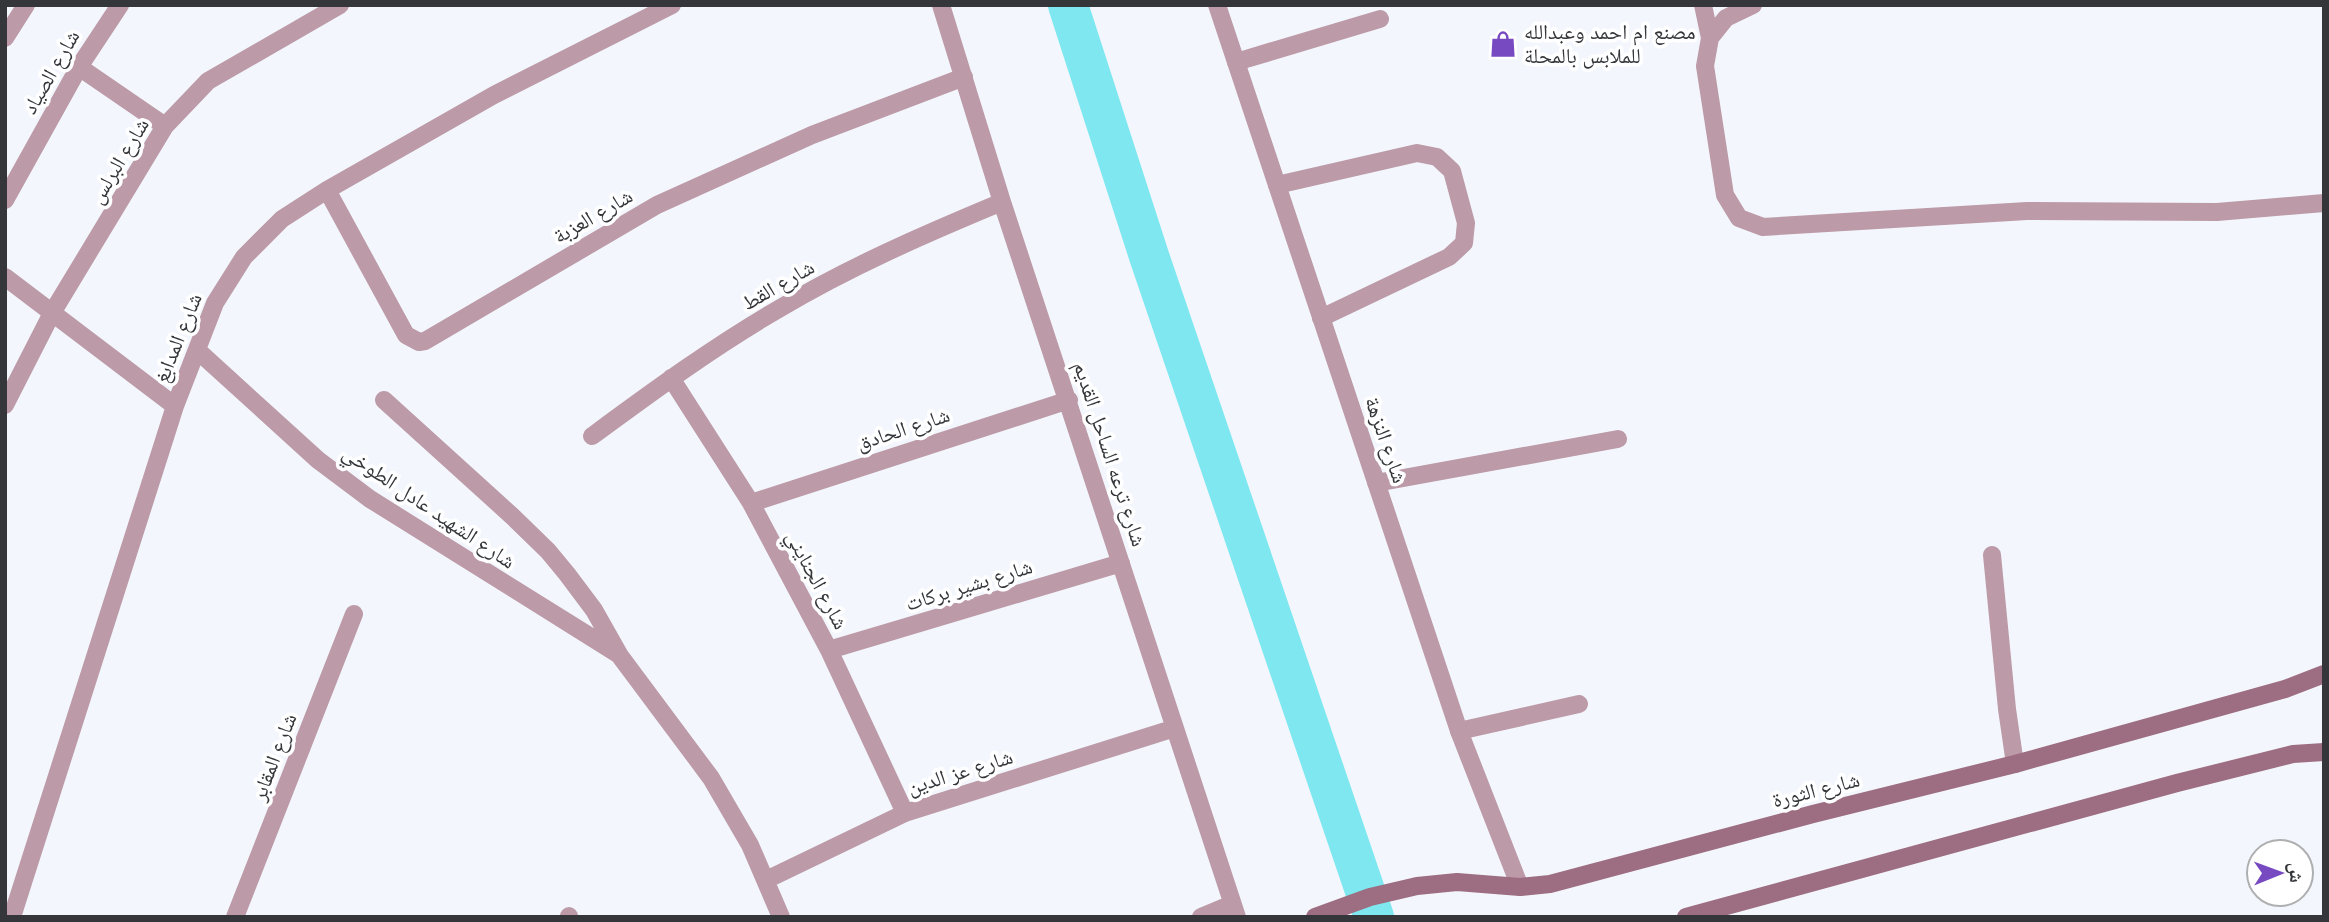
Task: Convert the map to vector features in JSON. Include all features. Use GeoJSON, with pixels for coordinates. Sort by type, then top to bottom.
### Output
{"type":"FeatureCollection","features":[{"type":"Feature","properties":{"kind":"main road","name":"شارع الثورة"},"geometry":{"type":"LineString","coordinates":[[1315,917],[1370,898],[1417,886],[1457,883],[1520,887],[1550,884],[2015,764],[2285,689],[2324,674]]}},
{"type":"Feature","properties":{"kind":"main road"},"geometry":{"type":"LineString","coordinates":[[1686,917],[2177,783],[2293,754],[2324,751]]}},
{"type":"Feature","properties":{"kind":"street"},"geometry":{"type":"LineString","coordinates":[[5,38],[26,5]]}},
{"type":"Feature","properties":{"kind":"street","name":"شارع الصياد"},"geometry":{"type":"LineString","coordinates":[[5,200],[79,67],[120,5]]}},
{"type":"Feature","properties":{"kind":"street","name":"شارع البرلس"},"geometry":{"type":"LineString","coordinates":[[5,405],[52,313],[165,126],[208,81],[340,5]]}},
{"type":"Feature","properties":{"kind":"street","name":"شارع المدابغ"},"geometry":{"type":"LineString","coordinates":[[12,917],[175,406],[215,303],[244,257],[282,219],[327,190],[494,95],[672,5]]}},
{"type":"Feature","properties":{"kind":"street","name":"شارع ترعه الساحل القديم"},"geometry":{"type":"LineString","coordinates":[[941,5],[1002,201],[1234,911]]}},
{"type":"Feature","properties":{"kind":"street","name":"شارع النزهة"},"geometry":{"type":"LineString","coordinates":[[1217,5],[1459,731],[1520,887]]}},
{"type":"Feature","properties":{"kind":"street"},"geometry":{"type":"LineString","coordinates":[[1703,5],[1710,38],[1705,65],[1725,195],[1739,218],[1763,227],[2027,211],[2217,212],[2324,203]]}},
{"type":"Feature","properties":{"kind":"street"},"geometry":{"type":"LineString","coordinates":[[1710,38],[1726,18],[1753,5]]}},
{"type":"Feature","properties":{"kind":"street"},"geometry":{"type":"LineString","coordinates":[[1236,62],[1380,19]]}},
{"type":"Feature","properties":{"kind":"street"},"geometry":{"type":"LineString","coordinates":[[79,67],[165,126]]}},
{"type":"Feature","properties":{"kind":"street","name":"شارع العزبة"},"geometry":{"type":"LineString","coordinates":[[327,190],[406,335],[419,342],[657,205],[812,135],[964,77]]}},
{"type":"Feature","properties":{"kind":"street"},"geometry":{"type":"LineString","coordinates":[[1277,185],[1416,153],[1437,157],[1452,171],[1466,223],[1464,243],[1449,257],[1321,318]]}},
{"type":"Feature","properties":{"kind":"street","name":"شارع القط"},"geometry":{"type":"LineString","coordinates":[[592,436],[671,378],[776,310],[875,257],[1002,201]]}},
{"type":"Feature","properties":{"kind":"street"},"geometry":{"type":"LineString","coordinates":[[5,277],[175,406]]}},
{"type":"Feature","properties":{"kind":"street","name":"شارع الشهيد عادل الطوخي"},"geometry":{"type":"LineString","coordinates":[[197,350],[318,460],[370,499],[620,656]]}},
{"type":"Feature","properties":{"kind":"street","name":"شارع الجنايني"},"geometry":{"type":"LineString","coordinates":[[671,378],[751,503],[829,650],[905,813]]}},
{"type":"Feature","properties":{"kind":"street","name":"شارع الشهيد عادل الطوخي"},"geometry":{"type":"LineString","coordinates":[[384,400],[548,551],[594,610],[620,656],[711,778],[750,845],[781,917]]}},
{"type":"Feature","properties":{"kind":"street","name":"شارع الحادق"},"geometry":{"type":"LineString","coordinates":[[751,503],[1069,400]]}},
{"type":"Feature","properties":{"kind":"street"},"geometry":{"type":"LineString","coordinates":[[1377,483],[1618,439]]}},
{"type":"Feature","properties":{"kind":"street"},"geometry":{"type":"LineString","coordinates":[[1992,555],[2015,764]]}},
{"type":"Feature","properties":{"kind":"street","name":"شارع بشير بركات"},"geometry":{"type":"LineString","coordinates":[[829,650],[1121,562]]}},
{"type":"Feature","properties":{"kind":"street","name":"شارع المقابر"},"geometry":{"type":"LineString","coordinates":[[236,917],[354,614]]}},
{"type":"Feature","properties":{"kind":"street"},"geometry":{"type":"LineString","coordinates":[[1459,731],[1579,704]]}},
{"type":"Feature","properties":{"kind":"street","name":"شارع عز الدين"},"geometry":{"type":"LineString","coordinates":[[766,880],[905,813],[1175,728]]}},
{"type":"Feature","properties":{"kind":"street"},"geometry":{"type":"LineString","coordinates":[[1201,917],[1234,911]]}},
{"type":"Feature","properties":{"kind":"waterway"},"geometry":{"type":"LineString","coordinates":[[1068,5],[1149,256],[1374,917]]}},
{"type":"Feature","properties":{"kind":"place","name":"مصنع ام احمد وعبدالله للملابس بالمحلة"},"geometry":{"type":"Point","coordinates":[1503,44]}}]}
